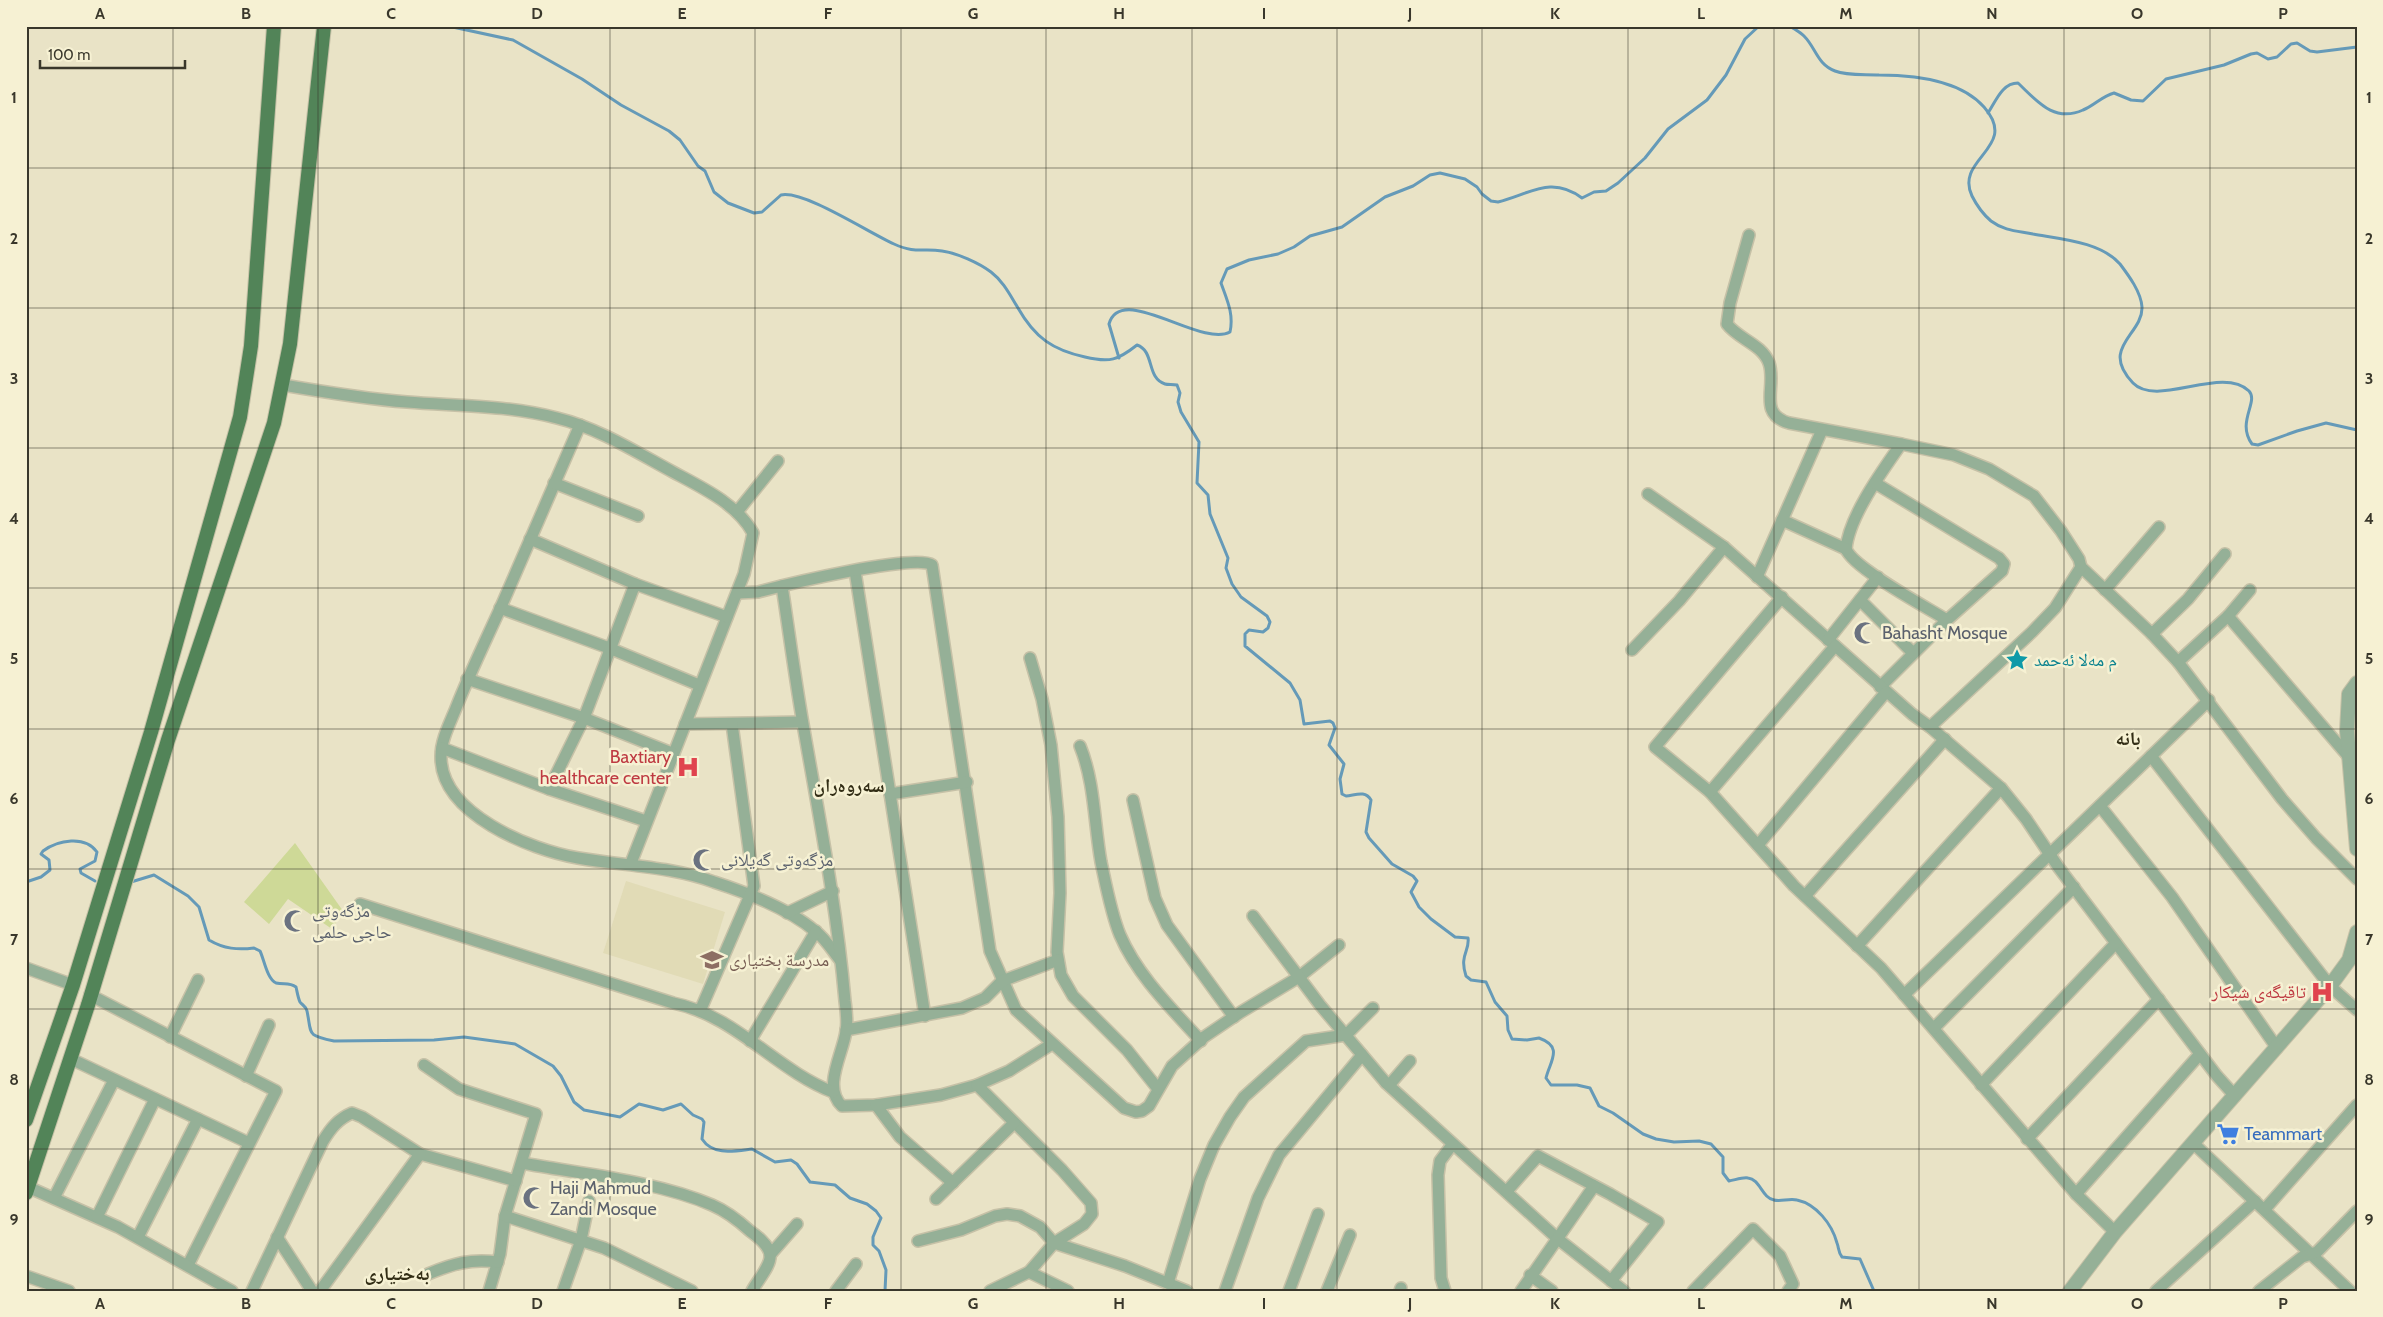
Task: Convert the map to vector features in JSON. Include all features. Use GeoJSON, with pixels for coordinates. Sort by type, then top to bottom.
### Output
{"type":"FeatureCollection","features":[{"type":"Feature","properties":{"kind":"main road"},"geometry":{"type":"LineString","coordinates":[[26,1120],[73,984],[151,732],[228,464],[244,394],[251,346],[274,26]]}},
{"type":"Feature","properties":{"kind":"main road"},"geometry":{"type":"LineString","coordinates":[[27,1190],[71,1059],[168,740],[267,448],[283,385],[290,344],[324,26]]}},
{"type":"Feature","properties":{"kind":"main road"},"geometry":{"type":"LineString","coordinates":[[151,732],[168,740]]}},
{"type":"Feature","properties":{"kind":"street"},"geometry":{"type":"LineString","coordinates":[[1749,235],[1728,310],[1727,324],[1731,330],[1764,355],[1769,364],[1770,406],[1773,415],[1784,422],[1954,455],[1989,469],[2034,496],[2061,531],[2079,559],[2081,568],[2152,634],[2178,662],[2282,799],[2316,838],[2357,879]]}},
{"type":"Feature","properties":{"kind":"street"},"geometry":{"type":"LineString","coordinates":[[283,385],[342,395],[398,401],[487,405],[556,417],[580,425],[686,479],[737,512],[753,534],[738,593],[672,753],[631,864]]}},
{"type":"Feature","properties":{"kind":"street"},"geometry":{"type":"LineString","coordinates":[[580,425],[467,679],[446,733],[442,748],[442,772],[448,787],[462,804],[489,825],[544,849],[577,858],[672,870],[705,879],[750,896],[787,913],[816,931],[840,960]]}},
{"type":"Feature","properties":{"kind":"street"},"geometry":{"type":"LineString","coordinates":[[1757,577],[1822,430]]}},
{"type":"Feature","properties":{"kind":"street"},"geometry":{"type":"LineString","coordinates":[[1846,549],[1852,527],[1874,483],[1881,470],[1901,444]]}},
{"type":"Feature","properties":{"kind":"street"},"geometry":{"type":"LineString","coordinates":[[737,512],[778,461]]}},
{"type":"Feature","properties":{"kind":"street"},"geometry":{"type":"LineString","coordinates":[[554,483],[638,516]]}},
{"type":"Feature","properties":{"kind":"street"},"geometry":{"type":"LineString","coordinates":[[1758,845],[1913,653],[2002,571],[2004,564],[1999,558],[1874,483]]}},
{"type":"Feature","properties":{"kind":"street"},"geometry":{"type":"LineString","coordinates":[[1648,494],[1724,547],[1883,689],[2001,788],[2200,1054],[2236,1096]]}},
{"type":"Feature","properties":{"kind":"street"},"geometry":{"type":"LineString","coordinates":[[1782,520],[1846,549],[1853,559],[1878,577],[1947,620]]}},
{"type":"Feature","properties":{"kind":"street"},"geometry":{"type":"LineString","coordinates":[[2105,590],[2159,527]]}},
{"type":"Feature","properties":{"kind":"street"},"geometry":{"type":"LineString","coordinates":[[530,539],[635,584],[727,617]]}},
{"type":"Feature","properties":{"kind":"street"},"geometry":{"type":"LineString","coordinates":[[1632,650],[1679,601],[1724,547]]}},
{"type":"Feature","properties":{"kind":"street"},"geometry":{"type":"LineString","coordinates":[[2152,634],[2188,599],[2225,554]]}},
{"type":"Feature","properties":{"kind":"street"},"geometry":{"type":"LineString","coordinates":[[738,593],[758,592],[902,562],[928,562],[932,565],[990,951],[1016,1010],[1124,1108],[1136,1112],[1142,1111],[1149,1106],[1172,1066],[1201,1041],[1234,1017],[1299,977],[1339,946]]}},
{"type":"Feature","properties":{"kind":"street"},"geometry":{"type":"LineString","coordinates":[[1930,727],[2032,632],[2055,608],[2081,568]]}},
{"type":"Feature","properties":{"kind":"street"},"geometry":{"type":"LineString","coordinates":[[855,571],[925,1016]]}},
{"type":"Feature","properties":{"kind":"street"},"geometry":{"type":"LineString","coordinates":[[1710,792],[1831,643],[1878,577]]}},
{"type":"Feature","properties":{"kind":"street"},"geometry":{"type":"LineString","coordinates":[[550,789],[584,718],[609,648],[635,584]]}},
{"type":"Feature","properties":{"kind":"street"},"geometry":{"type":"LineString","coordinates":[[782,586],[802,722],[833,891],[846,1030],[833,1092],[836,1101],[842,1106],[876,1105],[941,1095],[977,1085],[1009,1071],[1052,1044]]}},
{"type":"Feature","properties":{"kind":"street"},"geometry":{"type":"LineString","coordinates":[[2178,662],[2228,616],[2250,590]]}},
{"type":"Feature","properties":{"kind":"street"},"geometry":{"type":"LineString","coordinates":[[1782,597],[1655,747],[1710,792],[1805,896],[1904,995],[2027,1139],[2076,1194],[2115,1232]]}},
{"type":"Feature","properties":{"kind":"street"},"geometry":{"type":"LineString","coordinates":[[1860,600],[1913,653]]}},
{"type":"Feature","properties":{"kind":"street"},"geometry":{"type":"LineString","coordinates":[[500,608],[609,648],[699,686]]}},
{"type":"Feature","properties":{"kind":"street"},"geometry":{"type":"LineString","coordinates":[[2228,616],[2348,756]]}},
{"type":"Feature","properties":{"kind":"street"},"geometry":{"type":"LineString","coordinates":[[1030,658],[1042,699],[1051,745],[1058,817],[1058,960],[1061,975],[1073,996],[1127,1050],[1158,1089]]}},
{"type":"Feature","properties":{"kind":"street"},"geometry":{"type":"LineString","coordinates":[[467,679],[584,718],[672,753]]}},
{"type":"Feature","properties":{"kind":"street"},"geometry":{"type":"LineString","coordinates":[[2357,684],[2349,694],[2347,731],[2357,849]]}},
{"type":"Feature","properties":{"kind":"street"},"geometry":{"type":"LineString","coordinates":[[1904,995],[2208,700]]}},
{"type":"Feature","properties":{"kind":"street"},"geometry":{"type":"LineString","coordinates":[[685,724],[802,722]]}},
{"type":"Feature","properties":{"kind":"street"},"geometry":{"type":"LineString","coordinates":[[700,1011],[754,886],[732,724]]}},
{"type":"Feature","properties":{"kind":"street"},"geometry":{"type":"LineString","coordinates":[[1805,896],[1945,740]]}},
{"type":"Feature","properties":{"kind":"street"},"geometry":{"type":"LineString","coordinates":[[1080,746],[1086,763],[1101,862],[1120,935],[1143,972],[1201,1041]]}},
{"type":"Feature","properties":{"kind":"street"},"geometry":{"type":"LineString","coordinates":[[442,748],[550,789],[646,821]]}},
{"type":"Feature","properties":{"kind":"street"},"geometry":{"type":"LineString","coordinates":[[2151,756],[2330,986],[2353,1006],[2357,993]]}},
{"type":"Feature","properties":{"kind":"street"},"geometry":{"type":"LineString","coordinates":[[890,794],[966,782]]}},
{"type":"Feature","properties":{"kind":"street"},"geometry":{"type":"LineString","coordinates":[[1857,946],[2001,788]]}},
{"type":"Feature","properties":{"kind":"street"},"geometry":{"type":"LineString","coordinates":[[1133,800],[1155,898],[1167,925],[1234,1017]]}},
{"type":"Feature","properties":{"kind":"street"},"geometry":{"type":"LineString","coordinates":[[2100,806],[2172,898],[2277,1048]]}},
{"type":"Feature","properties":{"kind":"street"},"geometry":{"type":"LineString","coordinates":[[1934,1028],[2074,887]]}},
{"type":"Feature","properties":{"kind":"street"},"geometry":{"type":"LineString","coordinates":[[787,913],[833,891]]}},
{"type":"Feature","properties":{"kind":"street"},"geometry":{"type":"LineString","coordinates":[[360,904],[700,1011],[750,1041],[802,1077],[833,1092]]}},
{"type":"Feature","properties":{"kind":"street"},"geometry":{"type":"LineString","coordinates":[[1253,916],[1299,977],[1386,1082],[1452,1145],[1558,1239],[1624,1291]]}},
{"type":"Feature","properties":{"kind":"street"},"geometry":{"type":"LineString","coordinates":[[750,1041],[816,931]]}},
{"type":"Feature","properties":{"kind":"street"},"geometry":{"type":"LineString","coordinates":[[2070,1291],[2115,1232],[2236,1096],[2330,986],[2349,960],[2355,947],[2357,932]]}},
{"type":"Feature","properties":{"kind":"street"},"geometry":{"type":"LineString","coordinates":[[1981,1085],[2116,943]]}},
{"type":"Feature","properties":{"kind":"street"},"geometry":{"type":"LineString","coordinates":[[846,1030],[962,1008],[985,998],[1002,981],[1058,960]]}},
{"type":"Feature","properties":{"kind":"street"},"geometry":{"type":"LineString","coordinates":[[26,968],[73,984]]}},
{"type":"Feature","properties":{"kind":"street"},"geometry":{"type":"LineString","coordinates":[[170,1037],[198,980]]}},
{"type":"Feature","properties":{"kind":"street"},"geometry":{"type":"LineString","coordinates":[[90,995],[276,1091],[188,1265]]}},
{"type":"Feature","properties":{"kind":"street"},"geometry":{"type":"LineString","coordinates":[[2027,1139],[2160,999]]}},
{"type":"Feature","properties":{"kind":"street"},"geometry":{"type":"LineString","coordinates":[[1168,1283],[1200,1179],[1230,1116],[1244,1097],[1306,1041],[1346,1035],[1373,1008]]}},
{"type":"Feature","properties":{"kind":"street"},"geometry":{"type":"LineString","coordinates":[[246,1076],[269,1025]]}},
{"type":"Feature","properties":{"kind":"street"},"geometry":{"type":"LineString","coordinates":[[2076,1194],[2200,1054]]}},
{"type":"Feature","properties":{"kind":"street"},"geometry":{"type":"LineString","coordinates":[[1225,1291],[1258,1198],[1279,1155],[1362,1055]]}},
{"type":"Feature","properties":{"kind":"street"},"geometry":{"type":"LineString","coordinates":[[71,1059],[249,1144]]}},
{"type":"Feature","properties":{"kind":"street"},"geometry":{"type":"LineString","coordinates":[[1386,1082],[1391,1083],[1410,1061]]}},
{"type":"Feature","properties":{"kind":"street"},"geometry":{"type":"LineString","coordinates":[[424,1065],[459,1089],[536,1114],[505,1216],[498,1262],[489,1291]]}},
{"type":"Feature","properties":{"kind":"street"},"geometry":{"type":"LineString","coordinates":[[54,1198],[114,1080]]}},
{"type":"Feature","properties":{"kind":"street"},"geometry":{"type":"LineString","coordinates":[[977,1085],[1091,1203],[1092,1214],[1084,1224],[1054,1243],[1029,1272],[990,1291]]}},
{"type":"Feature","properties":{"kind":"street"},"geometry":{"type":"LineString","coordinates":[[97,1217],[155,1099]]}},
{"type":"Feature","properties":{"kind":"street"},"geometry":{"type":"LineString","coordinates":[[876,1105],[900,1137],[953,1182]]}},
{"type":"Feature","properties":{"kind":"street"},"geometry":{"type":"LineString","coordinates":[[2156,1291],[2260,1205],[2357,1105]]}},
{"type":"Feature","properties":{"kind":"street"},"geometry":{"type":"LineString","coordinates":[[252,1291],[323,1141],[332,1127],[343,1117],[352,1113],[362,1117],[420,1154],[516,1181]]}},
{"type":"Feature","properties":{"kind":"street"},"geometry":{"type":"LineString","coordinates":[[138,1237],[198,1119]]}},
{"type":"Feature","properties":{"kind":"street"},"geometry":{"type":"LineString","coordinates":[[936,1199],[1014,1122]]}},
{"type":"Feature","properties":{"kind":"street"},"geometry":{"type":"LineString","coordinates":[[2193,1143],[2350,1291]]}},
{"type":"Feature","properties":{"kind":"street"},"geometry":{"type":"LineString","coordinates":[[1445,1291],[1442,1278],[1438,1175],[1440,1161],[1452,1145]]}},
{"type":"Feature","properties":{"kind":"street"},"geometry":{"type":"LineString","coordinates":[[320,1291],[420,1154]]}},
{"type":"Feature","properties":{"kind":"street"},"geometry":{"type":"LineString","coordinates":[[1507,1192],[1538,1156],[1658,1222],[1611,1281]]}},
{"type":"Feature","properties":{"kind":"street"},"geometry":{"type":"LineString","coordinates":[[522,1163],[655,1188],[713,1205],[754,1234],[767,1247],[770,1255]]}},
{"type":"Feature","properties":{"kind":"street"},"geometry":{"type":"LineString","coordinates":[[1521,1291],[1530,1275],[1558,1239],[1594,1186]]}},
{"type":"Feature","properties":{"kind":"street"},"geometry":{"type":"LineString","coordinates":[[27,1190],[54,1198],[138,1237],[232,1291]]}},
{"type":"Feature","properties":{"kind":"street"},"geometry":{"type":"LineString","coordinates":[[563,1291],[581,1240],[589,1201]]}},
{"type":"Feature","properties":{"kind":"street"},"geometry":{"type":"LineString","coordinates":[[2259,1291],[2302,1257],[2317,1252],[2357,1211]]}},
{"type":"Feature","properties":{"kind":"street"},"geometry":{"type":"LineString","coordinates":[[918,1241],[961,1230],[995,1216],[1007,1214],[1020,1216],[1040,1226],[1054,1243],[1125,1266],[1187,1291]]}},
{"type":"Feature","properties":{"kind":"street"},"geometry":{"type":"LineString","coordinates":[[1289,1291],[1318,1214]]}},
{"type":"Feature","properties":{"kind":"street"},"geometry":{"type":"LineString","coordinates":[[505,1216],[604,1248],[669,1286],[692,1291]]}},
{"type":"Feature","properties":{"kind":"street"},"geometry":{"type":"LineString","coordinates":[[752,1291],[768,1263],[770,1255],[797,1224]]}},
{"type":"Feature","properties":{"kind":"street"},"geometry":{"type":"LineString","coordinates":[[1693,1291],[1753,1229],[1780,1256],[1793,1284],[1788,1291]]}},
{"type":"Feature","properties":{"kind":"street"},"geometry":{"type":"LineString","coordinates":[[1327,1291],[1350,1235]]}},
{"type":"Feature","properties":{"kind":"street"},"geometry":{"type":"LineString","coordinates":[[278,1237],[312,1291]]}},
{"type":"Feature","properties":{"kind":"street"},"geometry":{"type":"LineString","coordinates":[[428,1274],[462,1261],[498,1262]]}},
{"type":"Feature","properties":{"kind":"street"},"geometry":{"type":"LineString","coordinates":[[836,1291],[856,1264]]}},
{"type":"Feature","properties":{"kind":"street"},"geometry":{"type":"LineString","coordinates":[[1029,1272],[1068,1291]]}},
{"type":"Feature","properties":{"kind":"street"},"geometry":{"type":"LineString","coordinates":[[1530,1275],[1552,1291]]}},
{"type":"Feature","properties":{"kind":"street"},"geometry":{"type":"LineString","coordinates":[[26,1276],[69,1291]]}},
{"type":"Feature","properties":{"kind":"shaded area"},"geometry":{"type":"Polygon","coordinates":[[[626,881],[725,912],[703,984],[603,953],[626,881]]]}},
{"type":"Feature","properties":{"kind":"green space"},"geometry":{"type":"Polygon","coordinates":[[[295,843],[343,911],[332,929],[288,899],[269,924],[244,902],[295,843]]]}},
{"type":"Feature","properties":{"kind":"waterway"},"geometry":{"type":"LineString","coordinates":[[448,26],[513,40],[582,79],[621,105],[669,131],[680,140],[698,166],[705,171],[714,192],[728,203],[754,213],[762,212],[781,195],[791,195],[820,205],[883,239],[902,247],[914,250],[935,250],[961,256],[991,272],[1006,288],[1024,318],[1038,335],[1063,351],[1094,359],[1107,360],[1119,357],[1137,345],[1143,348],[1159,381],[1177,385],[1180,393],[1178,402],[1181,412],[1199,442],[1197,483],[1208,495],[1210,514],[1228,558],[1226,568],[1232,584],[1241,597],[1267,616],[1270,622],[1268,628],[1263,632],[1249,630],[1245,634],[1245,646],[1290,683],[1300,700],[1304,724],[1330,721],[1333,723],[1335,728],[1329,745],[1344,764],[1340,779],[1342,794],[1346,796],[1363,794],[1369,797],[1371,800],[1366,832],[1369,838],[1392,864],[1413,876],[1417,881],[1411,892],[1419,907],[1431,919],[1455,937],[1468,938],[1468,946],[1464,958],[1466,976],[1471,980],[1486,982],[1495,1002],[1507,1016],[1508,1030],[1512,1039],[1527,1040],[1539,1038],[1551,1046],[1553,1055],[1546,1078],[1551,1085],[1577,1085],[1590,1088],[1599,1106],[1613,1113],[1643,1134],[1656,1139],[1674,1142],[1699,1141],[1711,1144],[1723,1157],[1723,1173],[1729,1181],[1744,1178],[1752,1179],[1770,1199],[1797,1200],[1817,1210],[1835,1236],[1842,1257],[1860,1259],[1874,1291]]}},
{"type":"Feature","properties":{"kind":"waterway"},"geometry":{"type":"LineString","coordinates":[[1119,358],[1109,324],[1116,313],[1129,310],[1145,312],[1201,332],[1217,335],[1230,332],[1231,319],[1228,301],[1221,283],[1227,269],[1249,260],[1278,254],[1294,247],[1310,236],[1342,227],[1385,197],[1413,186],[1430,175],[1440,173],[1465,179],[1477,187],[1491,201],[1498,202],[1540,188],[1560,188],[1571,191],[1582,198],[1594,192],[1606,191],[1618,183],[1645,158],[1668,129],[1707,100],[1726,75],[1745,39],[1759,26]]}},
{"type":"Feature","properties":{"kind":"waterway"},"geometry":{"type":"LineString","coordinates":[[1790,26],[1804,36],[1820,60],[1835,71],[1851,74],[1907,76],[1936,81],[1962,91],[1984,107],[1993,121],[1995,133],[1985,153],[1971,172],[1969,183],[1972,196],[1988,219],[2001,227],[2092,246],[2112,257],[2120,264],[2137,290],[2142,307],[2141,317],[2121,351],[2120,360],[2124,371],[2133,383],[2144,389],[2157,391],[2223,382],[2237,384],[2249,391],[2251,396],[2246,428],[2252,444],[2258,445],[2326,423],[2357,430]]}},
{"type":"Feature","properties":{"kind":"waterway"},"geometry":{"type":"LineString","coordinates":[[1988,113],[2004,89],[2012,84],[2018,83],[2039,103],[2055,112],[2063,114],[2073,113],[2087,108],[2114,93],[2131,100],[2143,101],[2166,79],[2224,65],[2251,54],[2257,53],[2268,59],[2277,57],[2291,44],[2297,43],[2310,51],[2317,52],[2357,47]]}},
{"type":"Feature","properties":{"kind":"waterway"},"geometry":{"type":"LineString","coordinates":[[26,882],[41,877],[50,870],[49,860],[41,854],[43,851],[56,844],[71,841],[86,843],[97,852],[95,861],[80,869],[81,873],[95,881]]}},
{"type":"Feature","properties":{"kind":"waterway"},"geometry":{"type":"LineString","coordinates":[[131,882],[154,875],[188,896],[199,907],[209,940],[226,947],[237,949],[254,948],[260,951],[273,981],[296,987],[298,997],[306,1009],[310,1029],[314,1035],[334,1041],[434,1040],[464,1037],[515,1044],[553,1066],[561,1076],[574,1102],[584,1110],[620,1117],[639,1104],[663,1110],[681,1104],[693,1115],[702,1119],[704,1122],[702,1139],[712,1148],[725,1151],[752,1149],[775,1162],[791,1160],[797,1164],[810,1182],[835,1185],[850,1198],[867,1204],[876,1211],[881,1218],[873,1237],[873,1245],[879,1251],[886,1270],[885,1291]]}},
{"type":"Feature","properties":{"kind":"place","name":"Bahasht Mosque"},"geometry":{"type":"Point","coordinates":[1865,633]}},
{"type":"Feature","properties":{"kind":"place","name":"م مەلا ئەحمد"},"geometry":{"type":"Point","coordinates":[2017,660]}},
{"type":"Feature","properties":{"kind":"place","name":"Baxtiary healthcare center"},"geometry":{"type":"Point","coordinates":[688,767]}},
{"type":"Feature","properties":{"kind":"place","name":"مزگەوتی گەیلانی"},"geometry":{"type":"Point","coordinates":[704,860]}},
{"type":"Feature","properties":{"kind":"place","name":"مزگەوتی حاجی حلمی"},"geometry":{"type":"Point","coordinates":[295,921]}},
{"type":"Feature","properties":{"kind":"place","name":"مدرسة بختيارى"},"geometry":{"type":"Point","coordinates":[712,960]}},
{"type":"Feature","properties":{"kind":"place","name":"تاقیگەی شیکار"},"geometry":{"type":"Point","coordinates":[2322,992]}},
{"type":"Feature","properties":{"kind":"place","name":"Teammart"},"geometry":{"type":"Point","coordinates":[2228,1134]}},
{"type":"Feature","properties":{"kind":"place","name":"Haji Mahmud Zandi Mosque"},"geometry":{"type":"Point","coordinates":[534,1198]}},
{"type":"Feature","properties":{"kind":"district","name":"بانە"},"geometry":{"type":"Point","coordinates":[2128,738]}},
{"type":"Feature","properties":{"kind":"district","name":"سەروەران"},"geometry":{"type":"Point","coordinates":[849,785]}},
{"type":"Feature","properties":{"kind":"district","name":"بەختیاری"},"geometry":{"type":"Point","coordinates":[397,1273]}}]}
